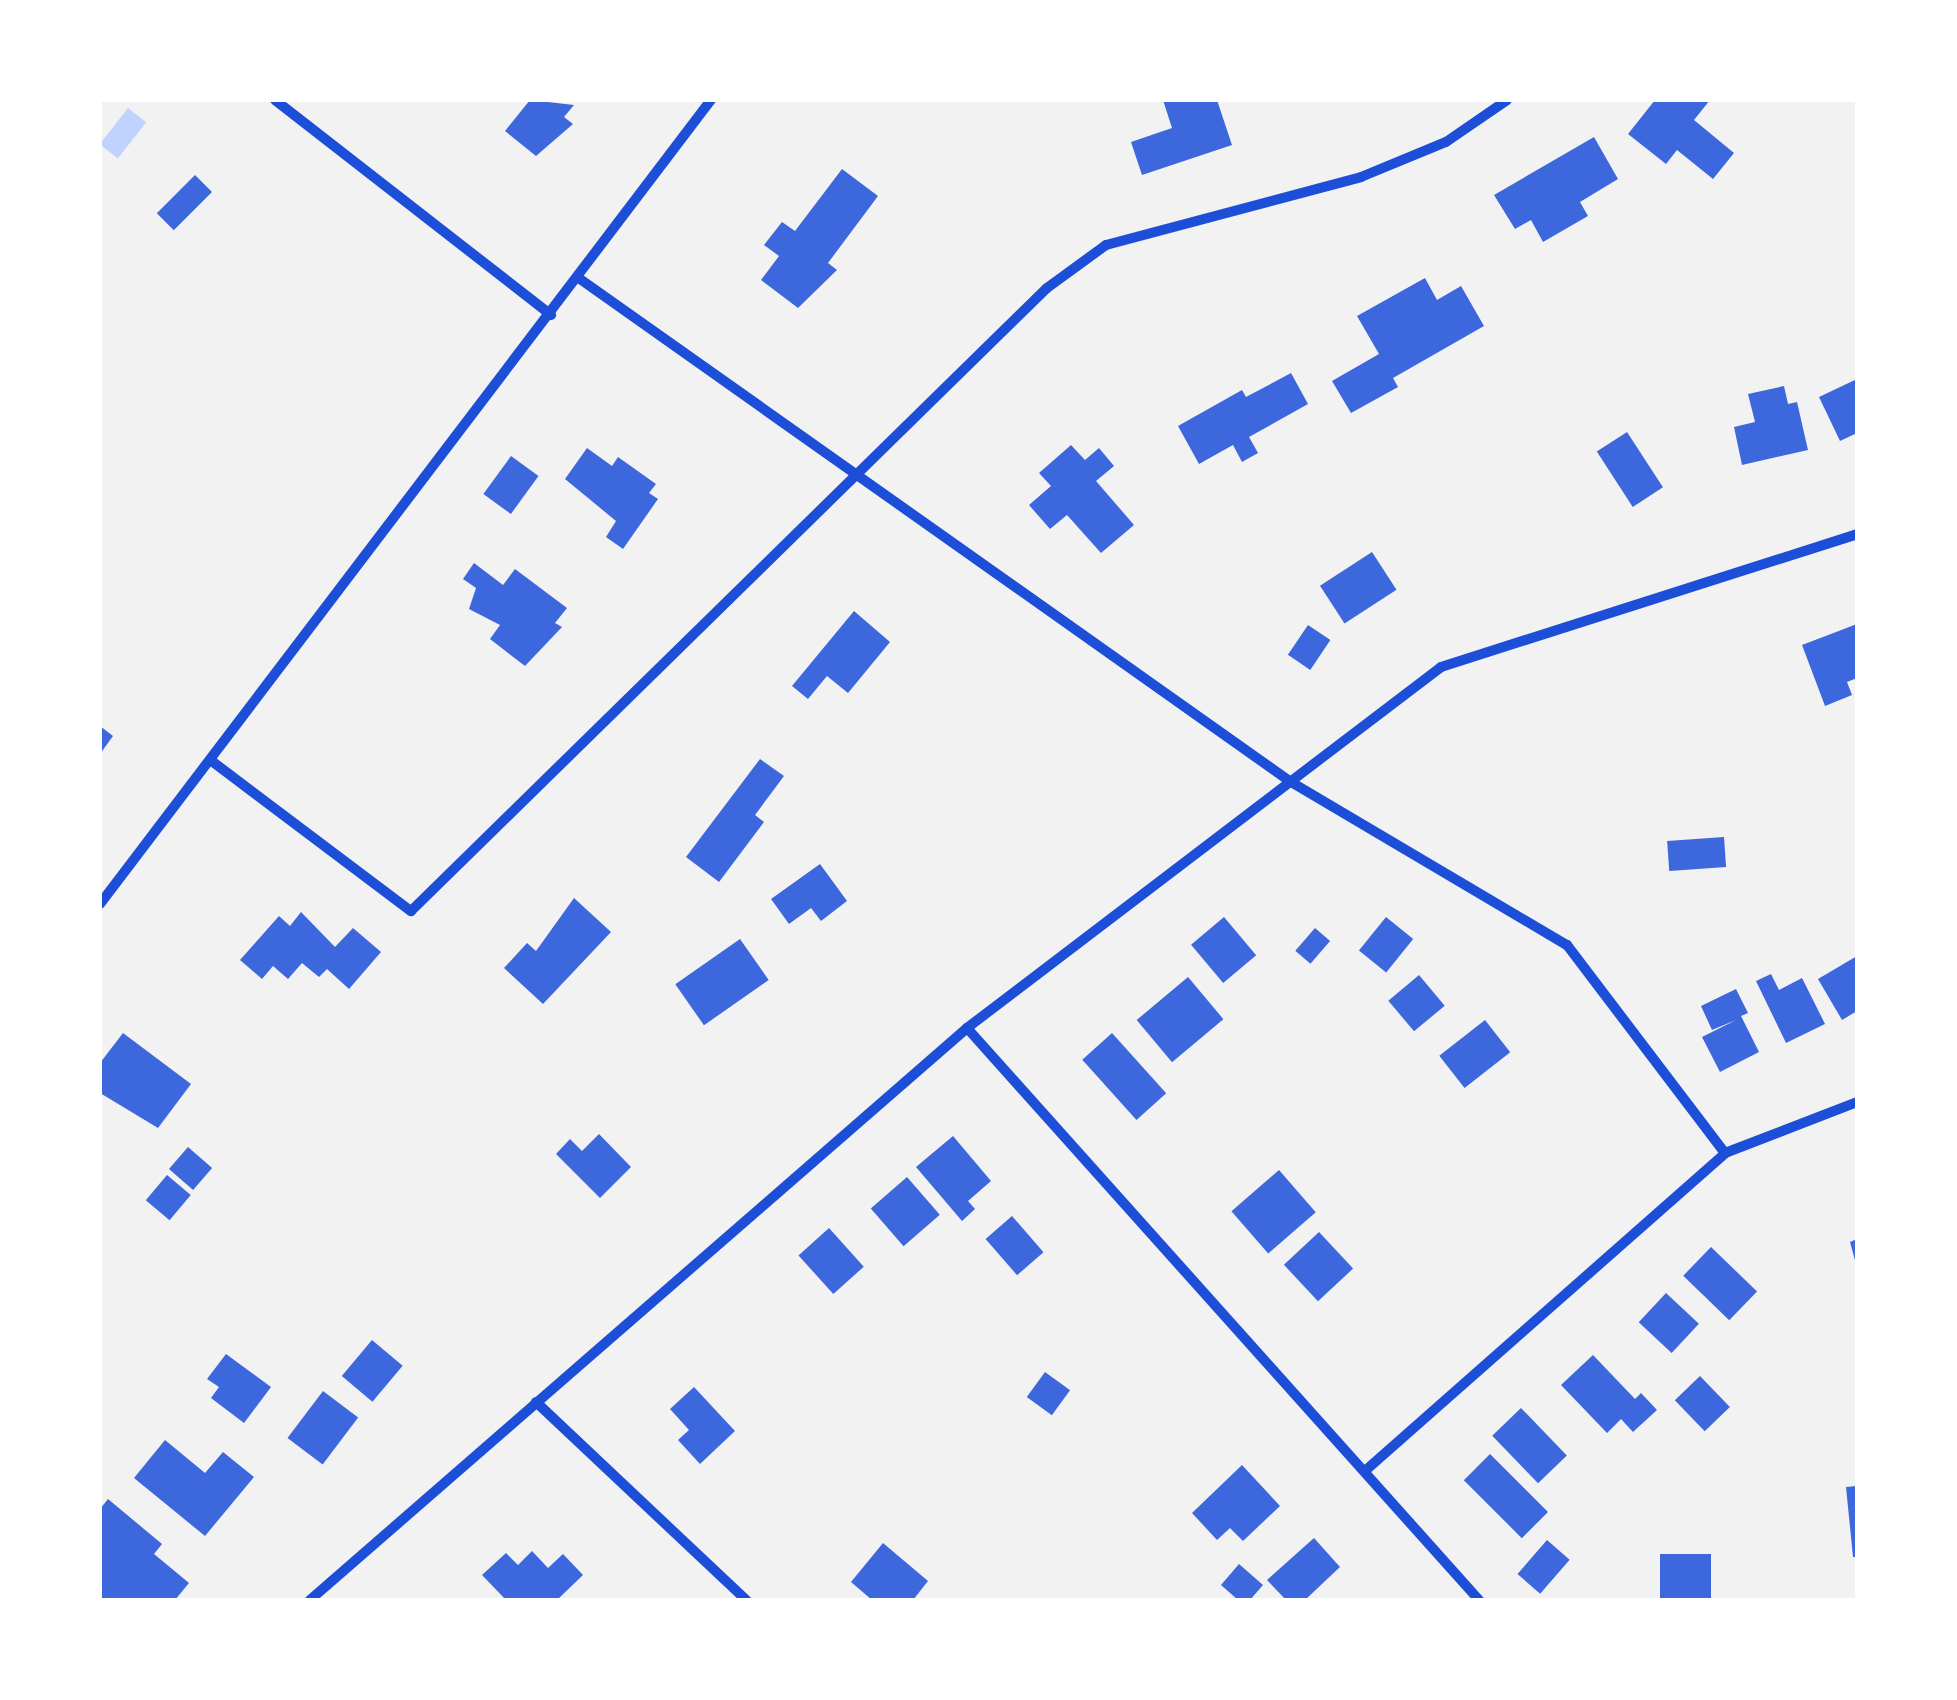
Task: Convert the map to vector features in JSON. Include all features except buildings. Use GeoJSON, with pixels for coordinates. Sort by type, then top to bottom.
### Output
{"type":"FeatureCollection","features":[{"type":"Feature","properties":{"kind":"street"},"geometry":{"type":"LineString","coordinates":[[275,100],[551,314]]}},
{"type":"Feature","properties":{"kind":"street"},"geometry":{"type":"LineString","coordinates":[[100,904],[213,762],[580,279],[710,100]]}},
{"type":"Feature","properties":{"kind":"street"},"geometry":{"type":"LineString","coordinates":[[213,762],[411,910],[1047,288],[1106,245],[1361,178],[1446,142],[1507,100]]}},
{"type":"Feature","properties":{"kind":"street"},"geometry":{"type":"LineString","coordinates":[[580,279],[1292,782],[1566,946],[1725,1154]]}},
{"type":"Feature","properties":{"kind":"street"},"geometry":{"type":"LineString","coordinates":[[310,1600],[967,1028],[1441,668],[1857,534]]}},
{"type":"Feature","properties":{"kind":"street"},"geometry":{"type":"LineString","coordinates":[[967,1028],[1479,1600]]}},
{"type":"Feature","properties":{"kind":"street"},"geometry":{"type":"LineString","coordinates":[[1366,1470],[1725,1154],[1857,1102]]}},
{"type":"Feature","properties":{"kind":"street"},"geometry":{"type":"LineString","coordinates":[[536,1402],[746,1600]]}},
{"type":"Feature","properties":{"kind":"water"},"geometry":{"type":"Polygon","coordinates":[[[128,108],[146,122],[118,158],[100,144],[128,108]]]}}]}
